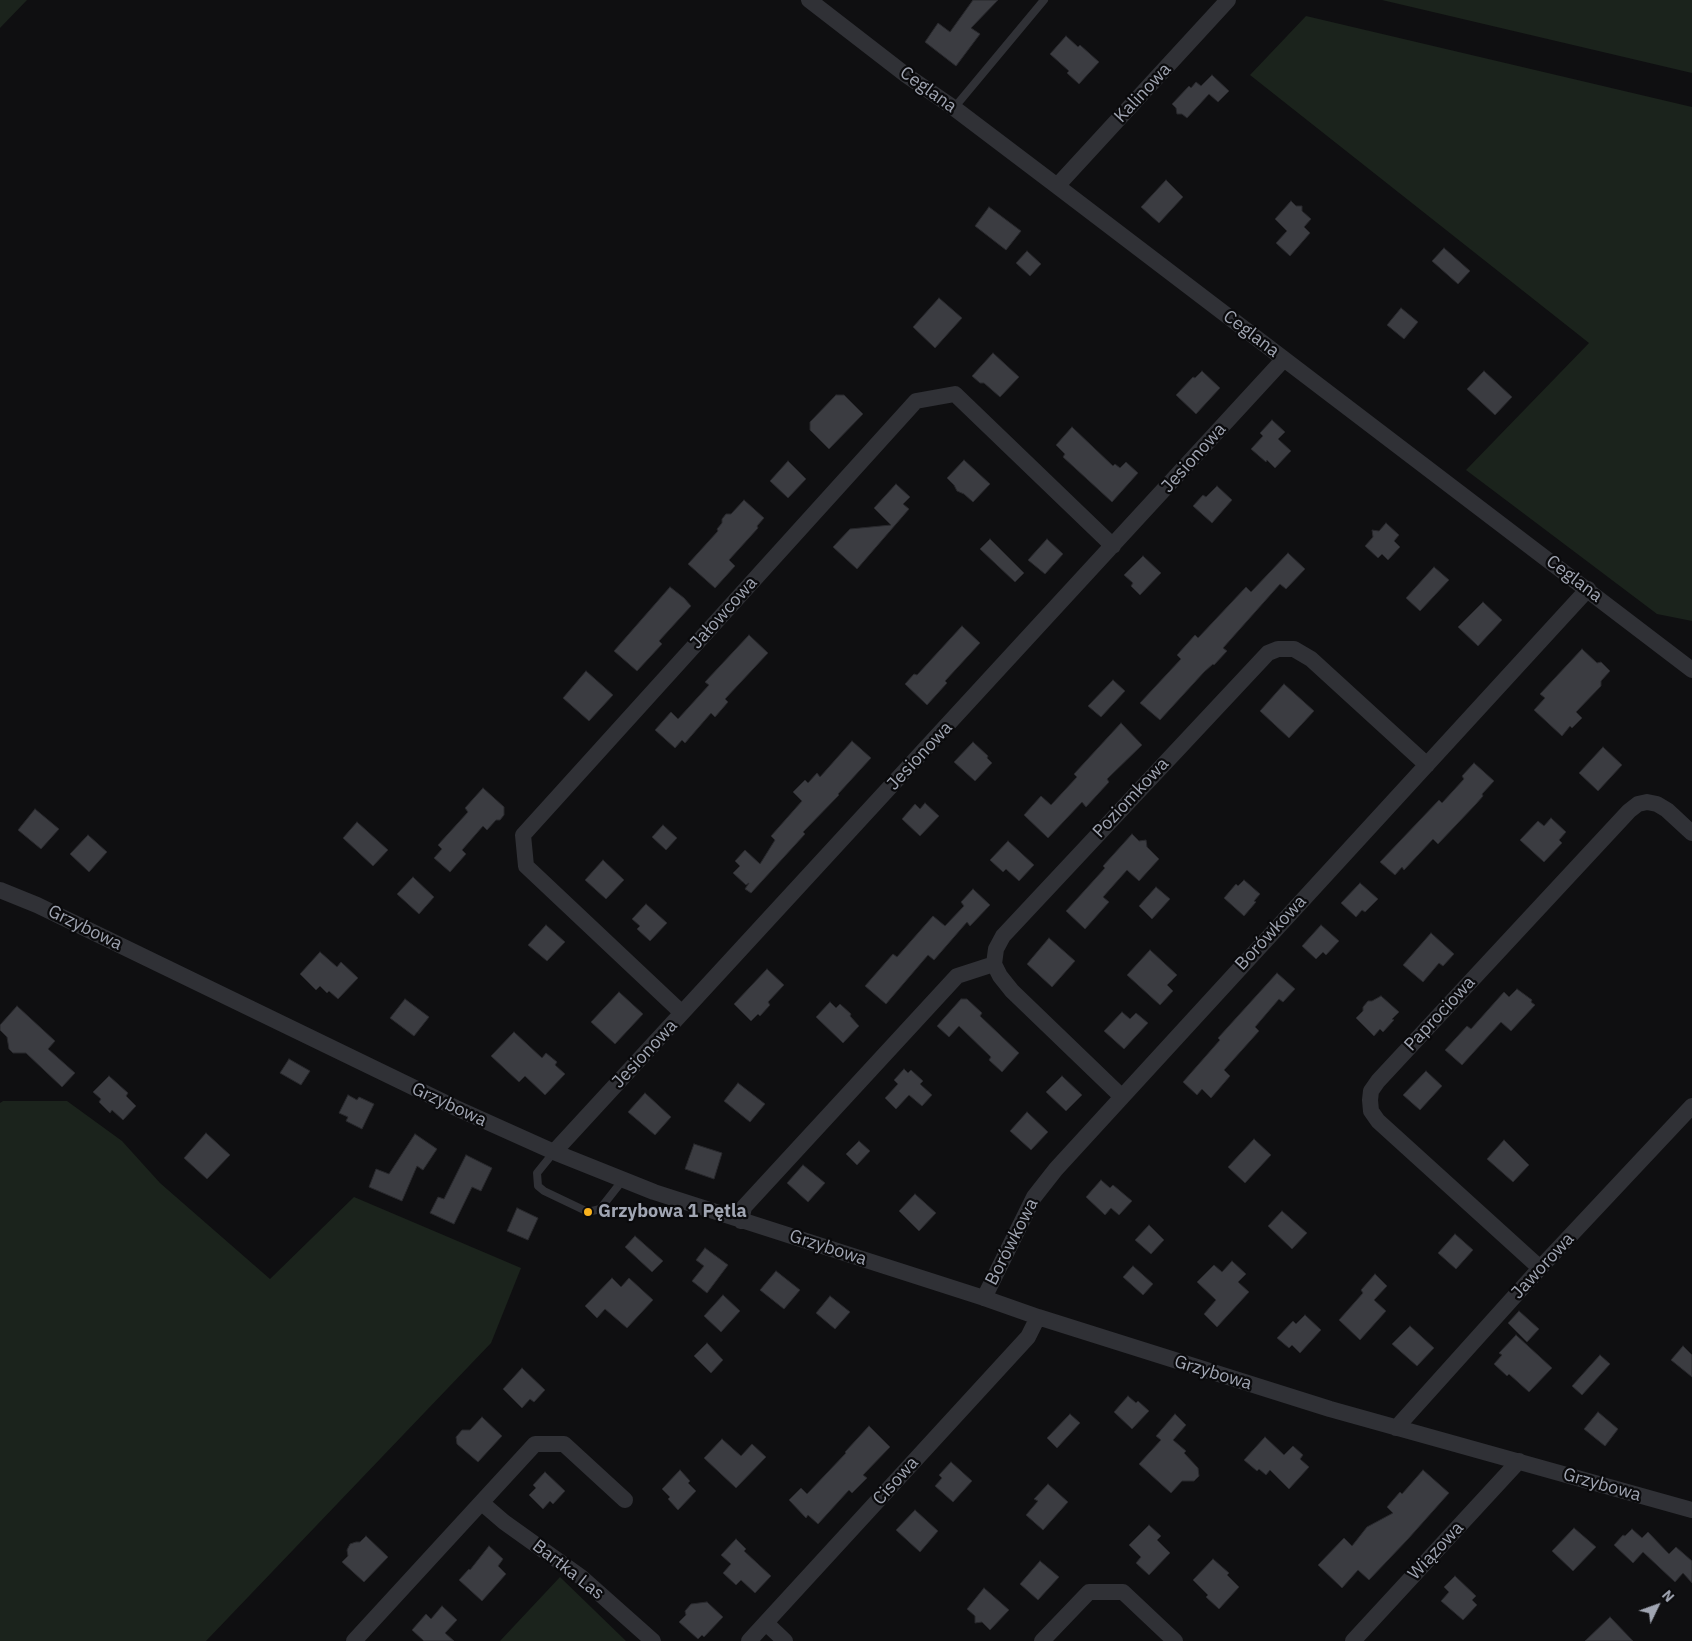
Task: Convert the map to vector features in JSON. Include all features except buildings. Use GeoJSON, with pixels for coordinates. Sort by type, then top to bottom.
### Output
{"type":"FeatureCollection","features":[{"type":"Feature","properties":{"kind":"street","name":"Ceglana"},"geometry":{"type":"LineString","coordinates":[[809,0],[906,75],[954,108],[1057,186],[1692,670]]}},
{"type":"Feature","properties":{"kind":"street","name":"Kalinowa"},"geometry":{"type":"LineString","coordinates":[[1057,186],[1228,0]]}},
{"type":"Feature","properties":{"kind":"street","name":"Jesionowa"},"geometry":{"type":"LineString","coordinates":[[554,1152],[1284,359]]}},
{"type":"Feature","properties":{"kind":"street","name":"Jałowcowa"},"geometry":{"type":"LineString","coordinates":[[682,1013],[526,866],[523,835],[916,400],[955,394],[1113,546]]}},
{"type":"Feature","properties":{"kind":"street","name":"Borówkowa"},"geometry":{"type":"LineString","coordinates":[[984,1298],[1034,1197],[1056,1169],[1588,589]]}},
{"type":"Feature","properties":{"kind":"street","name":"Poziomkowa"},"geometry":{"type":"LineString","coordinates":[[994,964],[996,949],[1003,936],[1268,653],[1278,649],[1294,649],[1311,658],[1426,765]]}},
{"type":"Feature","properties":{"kind":"street","name":"Paprociowa"},"geometry":{"type":"LineString","coordinates":[[1540,1268],[1378,1121],[1371,1111],[1371,1090],[1629,811],[1638,804],[1647,802],[1657,804],[1667,810],[1692,833]]}},
{"type":"Feature","properties":{"kind":"street","name":"Grzybowa"},"geometry":{"type":"LineString","coordinates":[[0,890],[37,905],[447,1104],[622,1181],[1038,1317],[1321,1406],[1692,1510]]}},
{"type":"Feature","properties":{"kind":"street"},"geometry":{"type":"LineString","coordinates":[[741,1221],[744,1207],[957,976],[994,964],[1000,976],[1012,991],[1121,1096]]}},
{"type":"Feature","properties":{"kind":"street","name":"Jaworowa"},"geometry":{"type":"LineString","coordinates":[[1396,1428],[1540,1268],[1692,1106]]}},
{"type":"Feature","properties":{"kind":"street","name":"Cisowa"},"geometry":{"type":"LineString","coordinates":[[749,1641],[1028,1337],[1038,1317]]}},
{"type":"Feature","properties":{"kind":"street"},"geometry":{"type":"LineString","coordinates":[[354,1641],[534,1444],[564,1444],[624,1500]]}},
{"type":"Feature","properties":{"kind":"street","name":"Wiązowa"},"geometry":{"type":"LineString","coordinates":[[1353,1641],[1519,1461]]}},
{"type":"Feature","properties":{"kind":"street","name":"Bartka Las"},"geometry":{"type":"LineString","coordinates":[[482,1503],[504,1522],[581,1577],[653,1641]]}},
{"type":"Feature","properties":{"kind":"street"},"geometry":{"type":"LineString","coordinates":[[1042,1641],[1089,1592],[1123,1592],[1175,1641]]}},
{"type":"Feature","properties":{"kind":"street"},"geometry":{"type":"LineString","coordinates":[[766,1623],[785,1641]]}},
{"type":"Feature","properties":{"kind":"lane"},"geometry":{"type":"LineString","coordinates":[[954,108],[1044,0]]}},
{"type":"Feature","properties":{"kind":"lane"},"geometry":{"type":"LineString","coordinates":[[554,1152],[538,1173],[538,1186],[544,1192],[588,1212],[600,1209],[622,1181]]}},
{"type":"Feature","properties":{"kind":"shaded area"},"geometry":{"type":"Polygon","coordinates":[[[0,0],[27,0],[0,28],[0,0]]]}},
{"type":"Feature","properties":{"kind":"shaded area"},"geometry":{"type":"Polygon","coordinates":[[[1382,0],[1692,0],[1692,73],[1382,0]]]}},
{"type":"Feature","properties":{"kind":"shaded area"},"geometry":{"type":"Polygon","coordinates":[[[1306,16],[1692,107],[1692,621],[1657,614],[1466,470],[1589,343],[1250,75],[1306,16]]]}},
{"type":"Feature","properties":{"kind":"shaded area"},"geometry":{"type":"Polygon","coordinates":[[[3,1101],[67,1101],[122,1141],[160,1183],[270,1279],[354,1197],[521,1268],[491,1343],[206,1641],[0,1641],[0,1103],[3,1101]]]}},
{"type":"Feature","properties":{"kind":"shaded area"},"geometry":{"type":"Polygon","coordinates":[[[560,1577],[626,1641],[500,1641],[560,1577]]]}},
{"type":"Feature","properties":{"kind":"place","name":"Grzybowa 1 Pętla"},"geometry":{"type":"Point","coordinates":[588,1212]}}]}
